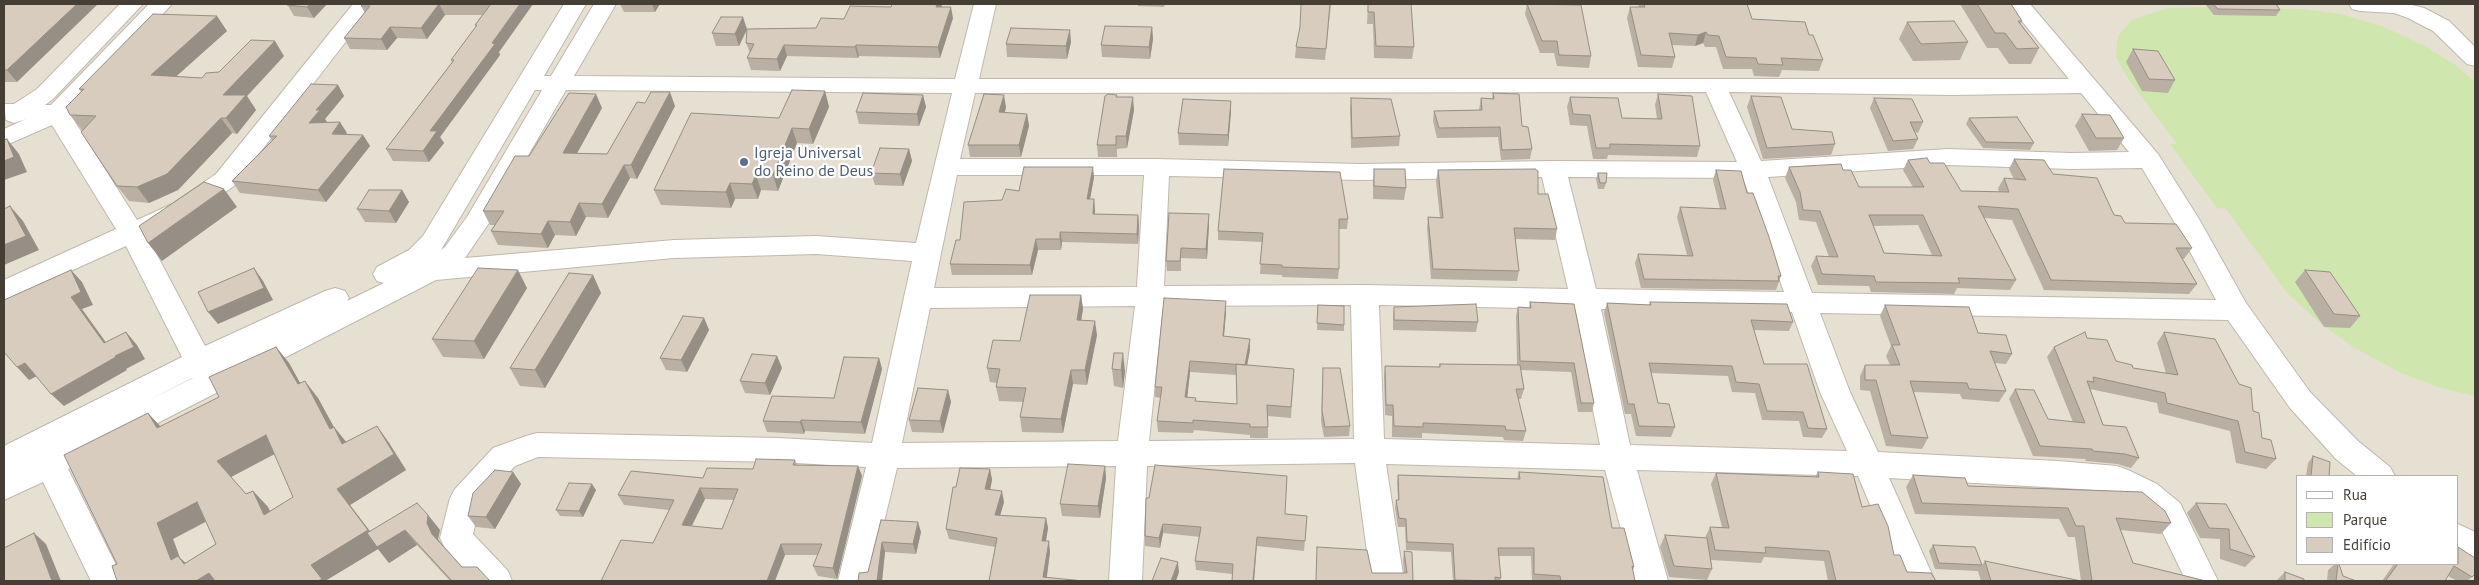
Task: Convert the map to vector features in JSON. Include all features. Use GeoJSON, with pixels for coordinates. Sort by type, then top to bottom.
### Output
{"type":"FeatureCollection","features":[{"type":"Feature","properties":{"kind":"street"},"geometry":{"type":"LineString","coordinates":[[9,114],[45,94],[132,4]]}},
{"type":"Feature","properties":{"kind":"street"},"geometry":{"type":"LineString","coordinates":[[4,138],[28,128],[56,112],[161,4]]}},
{"type":"Feature","properties":{"kind":"street"},"geometry":{"type":"LineString","coordinates":[[4,291],[181,210],[225,180],[364,4]]}},
{"type":"Feature","properties":{"kind":"street"},"geometry":{"type":"LineString","coordinates":[[4,486],[49,464],[204,372],[418,256],[432,243],[470,183],[574,4]]}},
{"type":"Feature","properties":{"kind":"street"},"geometry":{"type":"LineString","coordinates":[[4,460],[431,271],[454,254],[476,224],[605,4]]}},
{"type":"Feature","properties":{"kind":"street"},"geometry":{"type":"LineString","coordinates":[[854,581],[884,456],[946,167],[985,4]]}},
{"type":"Feature","properties":{"kind":"street"},"geometry":{"type":"LineString","coordinates":[[2019,4],[2149,160],[2186,219],[2236,310],[2300,400],[2347,450],[2378,475]]}},
{"type":"Feature","properties":{"kind":"street"},"geometry":{"type":"LineString","coordinates":[[2360,4],[2395,7],[2416,13],[2441,26],[2475,59]]}},
{"type":"Feature","properties":{"kind":"street"},"geometry":{"type":"LineString","coordinates":[[528,83],[966,86],[1714,85],[1953,88],[2088,86]]}},
{"type":"Feature","properties":{"kind":"street"},"geometry":{"type":"LineString","coordinates":[[1714,85],[1753,170],[1835,392],[1918,581]]}},
{"type":"Feature","properties":{"kind":"street"},"geometry":{"type":"LineString","coordinates":[[9,114],[56,112]]}},
{"type":"Feature","properties":{"kind":"street"},"geometry":{"type":"LineString","coordinates":[[56,112],[132,233],[204,372]]}},
{"type":"Feature","properties":{"kind":"street"},"geometry":{"type":"LineString","coordinates":[[946,167],[1157,167],[1360,172],[1553,168],[1753,170],[1948,157],[2000,157],[2071,161],[2149,160]]}},
{"type":"Feature","properties":{"kind":"street"},"geometry":{"type":"LineString","coordinates":[[1126,581],[1132,453],[1150,297],[1157,167]]}},
{"type":"Feature","properties":{"kind":"street"},"geometry":{"type":"LineString","coordinates":[[1553,168],[1585,300],[1618,459],[1651,581]]}},
{"type":"Feature","properties":{"kind":"street"},"geometry":{"type":"LineString","coordinates":[[470,183],[500,183]]}},
{"type":"Feature","properties":{"kind":"street"},"geometry":{"type":"LineString","coordinates":[[431,271],[674,249],[816,245],[929,253]]}},
{"type":"Feature","properties":{"kind":"street"},"geometry":{"type":"LineString","coordinates":[[918,298],[1365,295],[2236,310]]}},
{"type":"Feature","properties":{"kind":"street"},"geometry":{"type":"LineString","coordinates":[[1365,295],[1369,451],[1387,581]]}},
{"type":"Feature","properties":{"kind":"street"},"geometry":{"type":"LineString","coordinates":[[496,581],[456,538],[466,498],[504,457],[537,445],[778,450],[884,456],[1369,451],[1618,459],[1868,464],[2117,479],[2146,493],[2169,512],[2202,581]]}},
{"type":"Feature","properties":{"kind":"street"},"geometry":{"type":"LineString","coordinates":[[49,464],[64,488],[107,581]]}},
{"type":"Feature","properties":{"kind":"street"},"geometry":{"type":"LineString","coordinates":[[2459,539],[2475,549]]}},
{"type":"Feature","properties":{"kind":"shaded area"},"geometry":{"type":"Polygon","coordinates":[[[4,4],[2475,4],[2475,581],[4,581],[4,4]]]}},
{"type":"Feature","properties":{"kind":"green space"},"geometry":{"type":"Polygon","coordinates":[[[2167,8],[2303,9],[2341,14],[2384,27],[2425,46],[2457,66],[2475,82],[2475,396],[2441,388],[2401,373],[2355,348],[2320,323],[2288,294],[2226,209],[2217,208],[2170,144],[2177,144],[2127,77],[2116,57],[2118,36],[2132,20],[2167,8]]]}},
{"type":"Feature","properties":{"kind":"building"},"geometry":{"type":"Polygon","coordinates":[[[4,4],[77,4],[7,70],[4,70],[4,4]]]}},
{"type":"Feature","properties":{"kind":"building"},"geometry":{"type":"Polygon","coordinates":[[[287,4],[310,4],[307,7],[287,4]]]}},
{"type":"Feature","properties":{"kind":"building"},"geometry":{"type":"Polygon","coordinates":[[[363,4],[439,4],[421,28],[390,27],[381,39],[344,38],[370,6],[361,6],[363,4]]]}},
{"type":"Feature","properties":{"kind":"building"},"geometry":{"type":"Polygon","coordinates":[[[491,4],[520,4],[492,43],[495,44],[430,131],[437,131],[423,151],[386,149],[454,60],[451,60],[491,4]]]}},
{"type":"Feature","properties":{"kind":"building"},"geometry":{"type":"Polygon","coordinates":[[[892,4],[937,4],[936,7],[951,7],[938,47],[784,45],[777,59],[747,58],[754,44],[746,43],[747,29],[816,28],[821,18],[844,19],[850,6],[891,7],[892,4]]]}},
{"type":"Feature","properties":{"kind":"building"},"geometry":{"type":"Polygon","coordinates":[[[1301,4],[1330,4],[1326,49],[1296,47],[1300,27],[1301,4]]]}},
{"type":"Feature","properties":{"kind":"building"},"geometry":{"type":"Polygon","coordinates":[[[1368,4],[1411,4],[1414,47],[1376,46],[1374,12],[1368,12],[1368,4]]]}},
{"type":"Feature","properties":{"kind":"building"},"geometry":{"type":"Polygon","coordinates":[[[1527,4],[1581,5],[1591,56],[1559,55],[1557,41],[1542,41],[1527,4]]]}},
{"type":"Feature","properties":{"kind":"building"},"geometry":{"type":"Polygon","coordinates":[[[1644,4],[1747,4],[1752,19],[1805,22],[1809,35],[1813,35],[1823,60],[1781,58],[1783,65],[1758,64],[1756,58],[1726,57],[1719,36],[1708,35],[1706,32],[1698,35],[1669,33],[1675,57],[1641,55],[1630,7],[1645,7],[1644,4]]]}},
{"type":"Feature","properties":{"kind":"building"},"geometry":{"type":"Polygon","coordinates":[[[1977,4],[2011,4],[2022,21],[2018,21],[2039,48],[2017,49],[2005,33],[1995,33],[1977,4]]]}},
{"type":"Feature","properties":{"kind":"building"},"geometry":{"type":"Polygon","coordinates":[[[2213,4],[2276,4],[2280,10],[2218,9],[2213,4]]]}},
{"type":"Feature","properties":{"kind":"building"},"geometry":{"type":"Polygon","coordinates":[[[153,14],[217,16],[151,75],[202,78],[206,73],[219,72],[251,40],[275,41],[223,95],[246,95],[226,118],[221,118],[167,174],[137,187],[117,186],[81,132],[96,116],[70,115],[66,107],[84,89],[79,89],[153,14]]]}},
{"type":"Feature","properties":{"kind":"building"},"geometry":{"type":"Polygon","coordinates":[[[721,17],[743,17],[735,34],[712,33],[721,17]]]}},
{"type":"Feature","properties":{"kind":"building"},"geometry":{"type":"Polygon","coordinates":[[[1954,21],[1968,42],[1921,44],[1907,22],[1954,21]]]}},
{"type":"Feature","properties":{"kind":"building"},"geometry":{"type":"Polygon","coordinates":[[[1105,26],[1152,27],[1149,47],[1101,45],[1105,26]]]}},
{"type":"Feature","properties":{"kind":"building"},"geometry":{"type":"Polygon","coordinates":[[[1011,28],[1070,30],[1066,46],[1006,44],[1011,28]]]}},
{"type":"Feature","properties":{"kind":"building"},"geometry":{"type":"Polygon","coordinates":[[[2133,49],[2158,51],[2175,80],[2149,79],[2133,49]]]}},
{"type":"Feature","properties":{"kind":"building"},"geometry":{"type":"Polygon","coordinates":[[[311,84],[338,85],[316,110],[320,110],[309,123],[340,122],[332,134],[363,135],[318,190],[232,181],[277,136],[269,136],[311,84]]]}},
{"type":"Feature","properties":{"kind":"building"},"geometry":{"type":"Polygon","coordinates":[[[792,90],[825,91],[809,129],[792,128],[773,175],[756,175],[752,184],[730,183],[726,192],[654,190],[691,113],[779,118],[792,90]]]}},
{"type":"Feature","properties":{"kind":"building"},"geometry":{"type":"Polygon","coordinates":[[[651,92],[670,92],[631,165],[624,165],[602,204],[579,203],[570,222],[548,221],[541,234],[491,231],[504,211],[483,211],[515,156],[529,156],[569,93],[596,94],[563,153],[607,154],[637,102],[645,103],[651,92]]]}},
{"type":"Feature","properties":{"kind":"building"},"geometry":{"type":"Polygon","coordinates":[[[863,93],[923,95],[917,114],[856,112],[863,93]]]}},
{"type":"Feature","properties":{"kind":"building"},"geometry":{"type":"Polygon","coordinates":[[[1493,93],[1519,94],[1522,126],[1528,127],[1532,149],[1502,150],[1500,127],[1439,128],[1434,111],[1482,110],[1481,98],[1494,99],[1493,93]]]}},
{"type":"Feature","properties":{"kind":"building"},"geometry":{"type":"Polygon","coordinates":[[[984,94],[1004,95],[999,112],[1027,114],[1019,145],[968,145],[984,94]]]}},
{"type":"Feature","properties":{"kind":"building"},"geometry":{"type":"Polygon","coordinates":[[[1108,94],[1117,95],[1116,97],[1133,97],[1126,136],[1116,136],[1116,145],[1097,145],[1105,96],[1108,94]]]}},
{"type":"Feature","properties":{"kind":"building"},"geometry":{"type":"Polygon","coordinates":[[[1658,94],[1692,96],[1700,146],[1610,144],[1610,148],[1596,148],[1590,115],[1573,114],[1570,97],[1618,98],[1622,118],[1662,119],[1658,94]]]}},
{"type":"Feature","properties":{"kind":"building"},"geometry":{"type":"Polygon","coordinates":[[[1751,96],[1781,97],[1792,129],[1832,132],[1835,144],[1767,148],[1751,96]]]}},
{"type":"Feature","properties":{"kind":"building"},"geometry":{"type":"Polygon","coordinates":[[[1351,98],[1391,99],[1400,136],[1352,138],[1351,98]]]}},
{"type":"Feature","properties":{"kind":"building"},"geometry":{"type":"Polygon","coordinates":[[[1874,98],[1912,99],[1923,122],[1910,122],[1918,139],[1893,141],[1874,98]]]}},
{"type":"Feature","properties":{"kind":"building"},"geometry":{"type":"Polygon","coordinates":[[[1183,99],[1231,101],[1228,135],[1178,133],[1183,99]]]}},
{"type":"Feature","properties":{"kind":"building"},"geometry":{"type":"Polygon","coordinates":[[[2082,114],[2110,115],[2124,138],[2096,138],[2082,114]]]}},
{"type":"Feature","properties":{"kind":"building"},"geometry":{"type":"Polygon","coordinates":[[[2017,117],[2034,143],[1986,142],[1969,118],[2017,117]]]}},
{"type":"Feature","properties":{"kind":"building"},"geometry":{"type":"Polygon","coordinates":[[[7,139],[14,157],[4,161],[4,140],[7,139]]]}},
{"type":"Feature","properties":{"kind":"building"},"geometry":{"type":"Polygon","coordinates":[[[880,148],[909,149],[900,174],[871,173],[880,148]]]}},
{"type":"Feature","properties":{"kind":"building"},"geometry":{"type":"Polygon","coordinates":[[[1927,158],[1930,163],[1944,163],[1961,191],[2009,192],[2004,178],[2026,180],[2014,159],[2044,160],[2053,174],[2097,178],[2114,215],[2121,216],[2125,223],[2176,224],[2192,248],[2176,248],[2197,284],[2051,280],[2018,209],[1978,206],[2016,280],[1958,278],[1960,283],[1876,282],[1874,276],[1822,274],[1816,256],[1838,257],[1820,211],[1803,210],[1800,192],[1789,167],[1841,164],[1843,170],[1851,170],[1859,187],[1924,187],[1908,160],[1927,158]],[[1869,215],[1884,253],[1942,256],[1923,215],[1869,215]]]}},
{"type":"Feature","properties":{"kind":"building"},"geometry":{"type":"Polygon","coordinates":[[[1024,167],[1093,167],[1087,199],[1094,199],[1093,214],[1138,215],[1137,234],[1060,232],[1060,239],[1036,239],[1030,265],[950,264],[956,240],[960,240],[964,202],[1002,200],[1006,189],[1019,191],[1024,167]]]}},
{"type":"Feature","properties":{"kind":"building"},"geometry":{"type":"Polygon","coordinates":[[[1224,169],[1340,172],[1348,219],[1339,219],[1339,269],[1282,267],[1282,265],[1260,264],[1263,233],[1218,231],[1224,169]]]}},
{"type":"Feature","properties":{"kind":"building"},"geometry":{"type":"Polygon","coordinates":[[[1374,169],[1405,169],[1406,188],[1374,186],[1374,169]]]}},
{"type":"Feature","properties":{"kind":"building"},"geometry":{"type":"Polygon","coordinates":[[[1535,169],[1538,171],[1538,194],[1548,194],[1557,229],[1514,228],[1519,271],[1433,269],[1428,217],[1443,218],[1438,170],[1535,169]]]}},
{"type":"Feature","properties":{"kind":"building"},"geometry":{"type":"Polygon","coordinates":[[[1716,170],[1741,171],[1747,193],[1753,193],[1769,237],[1781,276],[1778,276],[1779,281],[1644,279],[1638,254],[1693,256],[1680,207],[1726,209],[1716,170]]]}},
{"type":"Feature","properties":{"kind":"building"},"geometry":{"type":"Polygon","coordinates":[[[1598,173],[1607,173],[1606,183],[1600,183],[1598,173]]]}},
{"type":"Feature","properties":{"kind":"building"},"geometry":{"type":"Polygon","coordinates":[[[204,182],[224,189],[148,243],[139,226],[204,182]]]}},
{"type":"Feature","properties":{"kind":"building"},"geometry":{"type":"Polygon","coordinates":[[[369,190],[402,190],[389,211],[357,209],[369,190]]]}},
{"type":"Feature","properties":{"kind":"building"},"geometry":{"type":"Polygon","coordinates":[[[10,206],[26,236],[4,245],[4,209],[10,206]]]}},
{"type":"Feature","properties":{"kind":"building"},"geometry":{"type":"Polygon","coordinates":[[[1169,213],[1209,214],[1206,249],[1181,248],[1180,261],[1166,261],[1169,213]]]}},
{"type":"Feature","properties":{"kind":"building"},"geometry":{"type":"Polygon","coordinates":[[[254,268],[264,288],[208,312],[198,292],[254,268]]]}},
{"type":"Feature","properties":{"kind":"building"},"geometry":{"type":"Polygon","coordinates":[[[478,268],[518,270],[474,341],[432,339],[478,268]]]}},
{"type":"Feature","properties":{"kind":"building"},"geometry":{"type":"Polygon","coordinates":[[[71,270],[81,292],[71,297],[104,343],[126,332],[134,347],[115,356],[51,394],[25,363],[17,367],[4,352],[4,300],[71,270]]]}},
{"type":"Feature","properties":{"kind":"building"},"geometry":{"type":"Polygon","coordinates":[[[2305,270],[2330,272],[2360,316],[2334,314],[2305,270]]]}},
{"type":"Feature","properties":{"kind":"building"},"geometry":{"type":"Polygon","coordinates":[[[569,273],[593,275],[535,370],[510,368],[569,273]]]}},
{"type":"Feature","properties":{"kind":"building"},"geometry":{"type":"Polygon","coordinates":[[[1030,295],[1081,295],[1077,320],[1095,321],[1085,370],[1071,370],[1061,419],[1020,417],[1026,388],[996,387],[1000,369],[987,368],[993,340],[1020,341],[1030,295]]]}},
{"type":"Feature","properties":{"kind":"building"},"geometry":{"type":"Polygon","coordinates":[[[1164,298],[1226,301],[1223,336],[1250,339],[1245,365],[1294,369],[1291,407],[1267,405],[1268,427],[1250,427],[1250,424],[1193,420],[1193,423],[1157,421],[1162,387],[1155,387],[1164,298]],[[1190,361],[1185,397],[1196,398],[1195,401],[1237,404],[1236,364],[1190,361]]]}},
{"type":"Feature","properties":{"kind":"building"},"geometry":{"type":"Polygon","coordinates":[[[1530,302],[1574,304],[1594,403],[1581,403],[1574,363],[1520,361],[1518,307],[1531,308],[1530,302]]]}},
{"type":"Feature","properties":{"kind":"building"},"geometry":{"type":"Polygon","coordinates":[[[1650,302],[1787,304],[1793,322],[1751,320],[1764,364],[1807,364],[1827,429],[1808,428],[1803,412],[1767,411],[1759,384],[1736,382],[1732,366],[1649,363],[1658,403],[1669,404],[1675,427],[1639,426],[1634,404],[1628,404],[1607,303],[1651,305],[1650,302]]]}},
{"type":"Feature","properties":{"kind":"building"},"geometry":{"type":"Polygon","coordinates":[[[1476,304],[1478,322],[1394,320],[1394,307],[1476,304]]]}},
{"type":"Feature","properties":{"kind":"building"},"geometry":{"type":"Polygon","coordinates":[[[1318,305],[1344,306],[1344,325],[1317,323],[1318,305]]]}},
{"type":"Feature","properties":{"kind":"building"},"geometry":{"type":"Polygon","coordinates":[[[1885,305],[1969,307],[1978,333],[2006,335],[2012,354],[1990,351],[2006,391],[1969,389],[1967,383],[1910,381],[1928,438],[1891,435],[1876,380],[1865,380],[1865,365],[1900,365],[1892,345],[1900,345],[1885,305]]]}},
{"type":"Feature","properties":{"kind":"building"},"geometry":{"type":"Polygon","coordinates":[[[683,316],[704,318],[681,360],[660,358],[683,316]]]}},
{"type":"Feature","properties":{"kind":"building"},"geometry":{"type":"Polygon","coordinates":[[[2085,332],[2087,338],[2107,340],[2116,361],[2132,365],[2133,368],[2178,375],[2164,332],[2215,339],[2239,384],[2251,388],[2253,411],[2259,413],[2262,438],[2271,440],[2276,459],[2245,452],[2238,421],[2167,403],[2165,393],[2093,377],[2094,382],[2087,381],[2103,425],[2126,427],[2139,458],[2125,454],[2093,451],[2092,449],[2040,446],[2015,389],[2034,390],[2048,419],[2085,423],[2054,347],[2085,332]]]}},
{"type":"Feature","properties":{"kind":"building"},"geometry":{"type":"Polygon","coordinates":[[[276,347],[298,384],[305,381],[330,429],[334,427],[342,444],[377,426],[394,454],[337,489],[368,530],[311,565],[322,579],[318,581],[215,581],[209,573],[196,581],[117,581],[112,566],[117,564],[64,455],[148,413],[157,428],[219,397],[209,377],[276,347]],[[266,435],[217,461],[246,494],[253,491],[264,515],[293,497],[266,435]],[[197,502],[157,523],[171,560],[178,556],[184,564],[216,544],[197,502]]]}},
{"type":"Feature","properties":{"kind":"building"},"geometry":{"type":"Polygon","coordinates":[[[1114,353],[1123,353],[1121,370],[1112,369],[1114,353]]]}},
{"type":"Feature","properties":{"kind":"building"},"geometry":{"type":"Polygon","coordinates":[[[752,354],[777,356],[765,383],[740,381],[752,354]]]}},
{"type":"Feature","properties":{"kind":"building"},"geometry":{"type":"Polygon","coordinates":[[[844,357],[879,358],[861,422],[763,421],[772,396],[834,398],[844,357]]]}},
{"type":"Feature","properties":{"kind":"building"},"geometry":{"type":"Polygon","coordinates":[[[1440,364],[1520,365],[1524,389],[1516,389],[1526,431],[1506,430],[1505,426],[1423,423],[1423,427],[1394,426],[1393,405],[1386,405],[1385,366],[1440,367],[1440,364]]]}},
{"type":"Feature","properties":{"kind":"building"},"geometry":{"type":"Polygon","coordinates":[[[1323,368],[1340,368],[1350,426],[1325,427],[1322,411],[1323,368]]]}},
{"type":"Feature","properties":{"kind":"building"},"geometry":{"type":"Polygon","coordinates":[[[918,388],[948,390],[940,421],[909,420],[918,388]]]}},
{"type":"Feature","properties":{"kind":"building"},"geometry":{"type":"Polygon","coordinates":[[[2313,456],[2330,462],[2329,475],[2311,475],[2313,456]]]}},
{"type":"Feature","properties":{"kind":"building"},"geometry":{"type":"Polygon","coordinates":[[[756,459],[795,460],[793,465],[858,466],[833,568],[813,566],[822,544],[781,544],[767,581],[601,581],[621,540],[653,543],[674,500],[618,495],[631,471],[703,478],[707,468],[753,469],[756,459]],[[700,488],[682,525],[722,529],[738,489],[700,488]]]}},
{"type":"Feature","properties":{"kind":"building"},"geometry":{"type":"Polygon","coordinates":[[[1068,464],[1105,466],[1098,506],[1060,504],[1068,464]]]}},
{"type":"Feature","properties":{"kind":"building"},"geometry":{"type":"Polygon","coordinates":[[[1155,465],[1287,476],[1285,514],[1307,516],[1305,541],[1257,537],[1253,581],[1232,581],[1233,564],[1195,561],[1201,527],[1163,524],[1159,538],[1145,536],[1146,498],[1149,498],[1155,465]]]}},
{"type":"Feature","properties":{"kind":"building"},"geometry":{"type":"Polygon","coordinates":[[[960,468],[990,469],[985,489],[1002,491],[995,515],[1046,518],[1042,541],[1049,541],[1043,577],[1084,581],[989,581],[997,538],[946,529],[953,487],[956,487],[960,468]]]}},
{"type":"Feature","properties":{"kind":"building"},"geometry":{"type":"Polygon","coordinates":[[[495,470],[513,472],[486,517],[468,516],[473,493],[495,470]]]}},
{"type":"Feature","properties":{"kind":"building"},"geometry":{"type":"Polygon","coordinates":[[[1519,472],[1603,477],[1612,528],[1624,528],[1634,567],[1632,566],[1635,581],[1561,581],[1560,576],[1534,574],[1534,548],[1498,548],[1501,578],[1495,577],[1495,581],[1455,580],[1453,544],[1407,542],[1406,519],[1399,518],[1396,500],[1399,500],[1398,475],[1520,479],[1519,472]]]}},
{"type":"Feature","properties":{"kind":"building"},"geometry":{"type":"Polygon","coordinates":[[[1818,472],[1853,474],[1862,507],[1878,504],[1888,526],[1894,555],[1900,555],[1907,572],[1931,573],[1936,581],[1836,581],[1829,551],[1765,547],[1766,553],[1715,550],[1710,527],[1729,528],[1716,473],[1819,477],[1818,472]]]}},
{"type":"Feature","properties":{"kind":"building"},"geometry":{"type":"Polygon","coordinates":[[[1913,475],[1965,478],[1968,486],[2142,492],[2165,511],[2171,523],[2116,518],[2133,563],[2206,581],[2092,581],[2084,526],[2076,526],[2068,508],[1922,503],[1913,475]]]}},
{"type":"Feature","properties":{"kind":"building"},"geometry":{"type":"Polygon","coordinates":[[[569,483],[592,484],[579,511],[556,510],[569,483]]]}},
{"type":"Feature","properties":{"kind":"building"},"geometry":{"type":"Polygon","coordinates":[[[417,503],[428,515],[427,523],[432,534],[462,567],[477,567],[490,581],[452,581],[405,530],[377,547],[367,533],[417,503]]]}},
{"type":"Feature","properties":{"kind":"building"},"geometry":{"type":"Polygon","coordinates":[[[2196,503],[2226,504],[2255,557],[2230,549],[2229,529],[2209,528],[2196,503]]]}},
{"type":"Feature","properties":{"kind":"building"},"geometry":{"type":"Polygon","coordinates":[[[881,520],[918,522],[913,544],[882,542],[877,581],[858,581],[859,573],[868,572],[881,520]]]}},
{"type":"Feature","properties":{"kind":"building"},"geometry":{"type":"Polygon","coordinates":[[[34,533],[52,581],[4,581],[4,548],[34,533]]]}},
{"type":"Feature","properties":{"kind":"building"},"geometry":{"type":"Polygon","coordinates":[[[1665,535],[1707,538],[1712,569],[1674,566],[1665,535]]]}},
{"type":"Feature","properties":{"kind":"building"},"geometry":{"type":"Polygon","coordinates":[[[1933,545],[1975,547],[1982,565],[1939,563],[1933,545]]]}},
{"type":"Feature","properties":{"kind":"building"},"geometry":{"type":"Polygon","coordinates":[[[1317,547],[1367,550],[1372,573],[1407,573],[1404,551],[1412,552],[1413,581],[1316,581],[1317,547]]]}},
{"type":"Feature","properties":{"kind":"building"},"geometry":{"type":"Polygon","coordinates":[[[2459,548],[2475,558],[2475,574],[2472,577],[2454,566],[2445,581],[2386,580],[2397,565],[2459,565],[2459,548]]]}},
{"type":"Feature","properties":{"kind":"building"},"geometry":{"type":"Polygon","coordinates":[[[1161,558],[1178,562],[1171,581],[1152,581],[1161,558]]]}},
{"type":"Feature","properties":{"kind":"building"},"geometry":{"type":"Polygon","coordinates":[[[1985,561],[2081,581],[1991,581],[1985,561]]]}},
{"type":"Feature","properties":{"kind":"building"},"geometry":{"type":"Polygon","coordinates":[[[2339,565],[2343,576],[2356,581],[2336,581],[2339,565]]]}},
{"type":"Feature","properties":{"kind":"building"},"geometry":{"type":"Polygon","coordinates":[[[2285,572],[2304,579],[2304,581],[2285,581],[2285,572]]]}},
{"type":"Feature","properties":{"kind":"place","name":"Igreja Universal do Reino de Deus"},"geometry":{"type":"Point","coordinates":[744,162]}}]}
